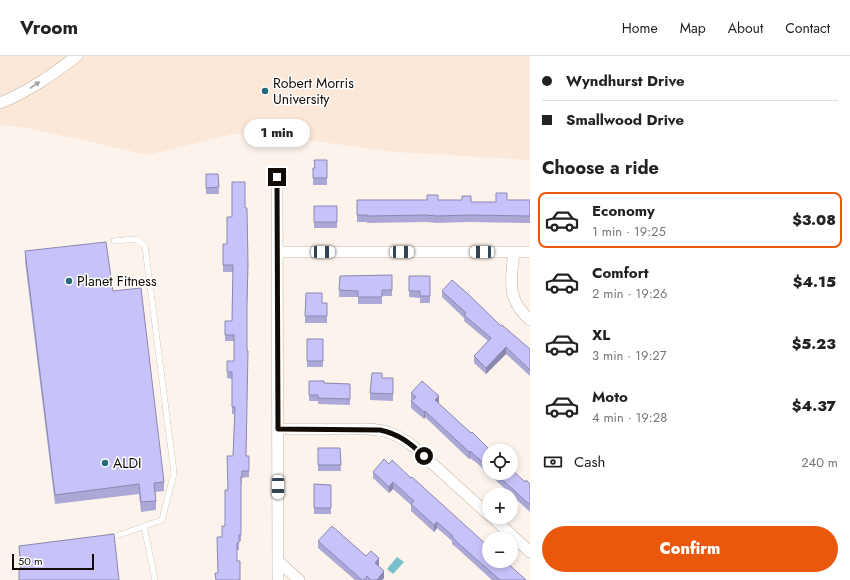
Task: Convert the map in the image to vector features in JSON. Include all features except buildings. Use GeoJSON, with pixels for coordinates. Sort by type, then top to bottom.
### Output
{"type":"FeatureCollection","features":[{"type":"Feature","properties":{"kind":"street"},"geometry":{"type":"LineString","coordinates":[[0,103],[11,99],[30,88],[77,56]]}},
{"type":"Feature","properties":{"kind":"street"},"geometry":{"type":"LineString","coordinates":[[277,177],[278,580]]}},
{"type":"Feature","properties":{"kind":"street"},"geometry":{"type":"LineString","coordinates":[[277,252],[530,252]]}},
{"type":"Feature","properties":{"kind":"street"},"geometry":{"type":"LineString","coordinates":[[514,252],[512,284],[513,298],[519,309],[530,320]]}},
{"type":"Feature","properties":{"kind":"street"},"geometry":{"type":"LineString","coordinates":[[278,429],[367,429],[391,432],[402,437],[414,447],[482,509]]}},
{"type":"Feature","properties":{"kind":"street"},"geometry":{"type":"LineString","coordinates":[[500,524],[530,552]]}},
{"type":"Feature","properties":{"kind":"street"},"geometry":{"type":"LineString","coordinates":[[278,561],[299,580]]}},
{"type":"Feature","properties":{"kind":"lane"},"geometry":{"type":"LineString","coordinates":[[101,538],[116,536],[162,520],[174,472],[145,246],[136,239],[114,241]]}},
{"type":"Feature","properties":{"kind":"lane"},"geometry":{"type":"LineString","coordinates":[[144,526],[155,580]]}},
{"type":"Feature","properties":{"kind":"shaded area","name":"Robert Morris University"},"geometry":{"type":"Polygon","coordinates":[[[0,56],[530,56],[530,160],[394,152],[286,137],[232,134],[148,155],[28,128],[0,125],[0,56]]]}},
{"type":"Feature","properties":{"kind":"water"},"geometry":{"type":"Polygon","coordinates":[[[397,557],[404,562],[393,574],[387,569],[397,557]]]}},
{"type":"Feature","properties":{"kind":"place","name":"Robert Morris University"},"geometry":{"type":"Point","coordinates":[265,91]}},
{"type":"Feature","properties":{"kind":"place","name":"Planet Fitness"},"geometry":{"type":"Point","coordinates":[69,281]}},
{"type":"Feature","properties":{"kind":"place","name":"ALDI"},"geometry":{"type":"Point","coordinates":[105,463]}},
{"type":"Feature","properties":{"kind":"route"},"geometry":{"type":"LineString","coordinates":[[277,177],[278,429],[367,429],[391,432],[402,437],[424,456]]}}]}
